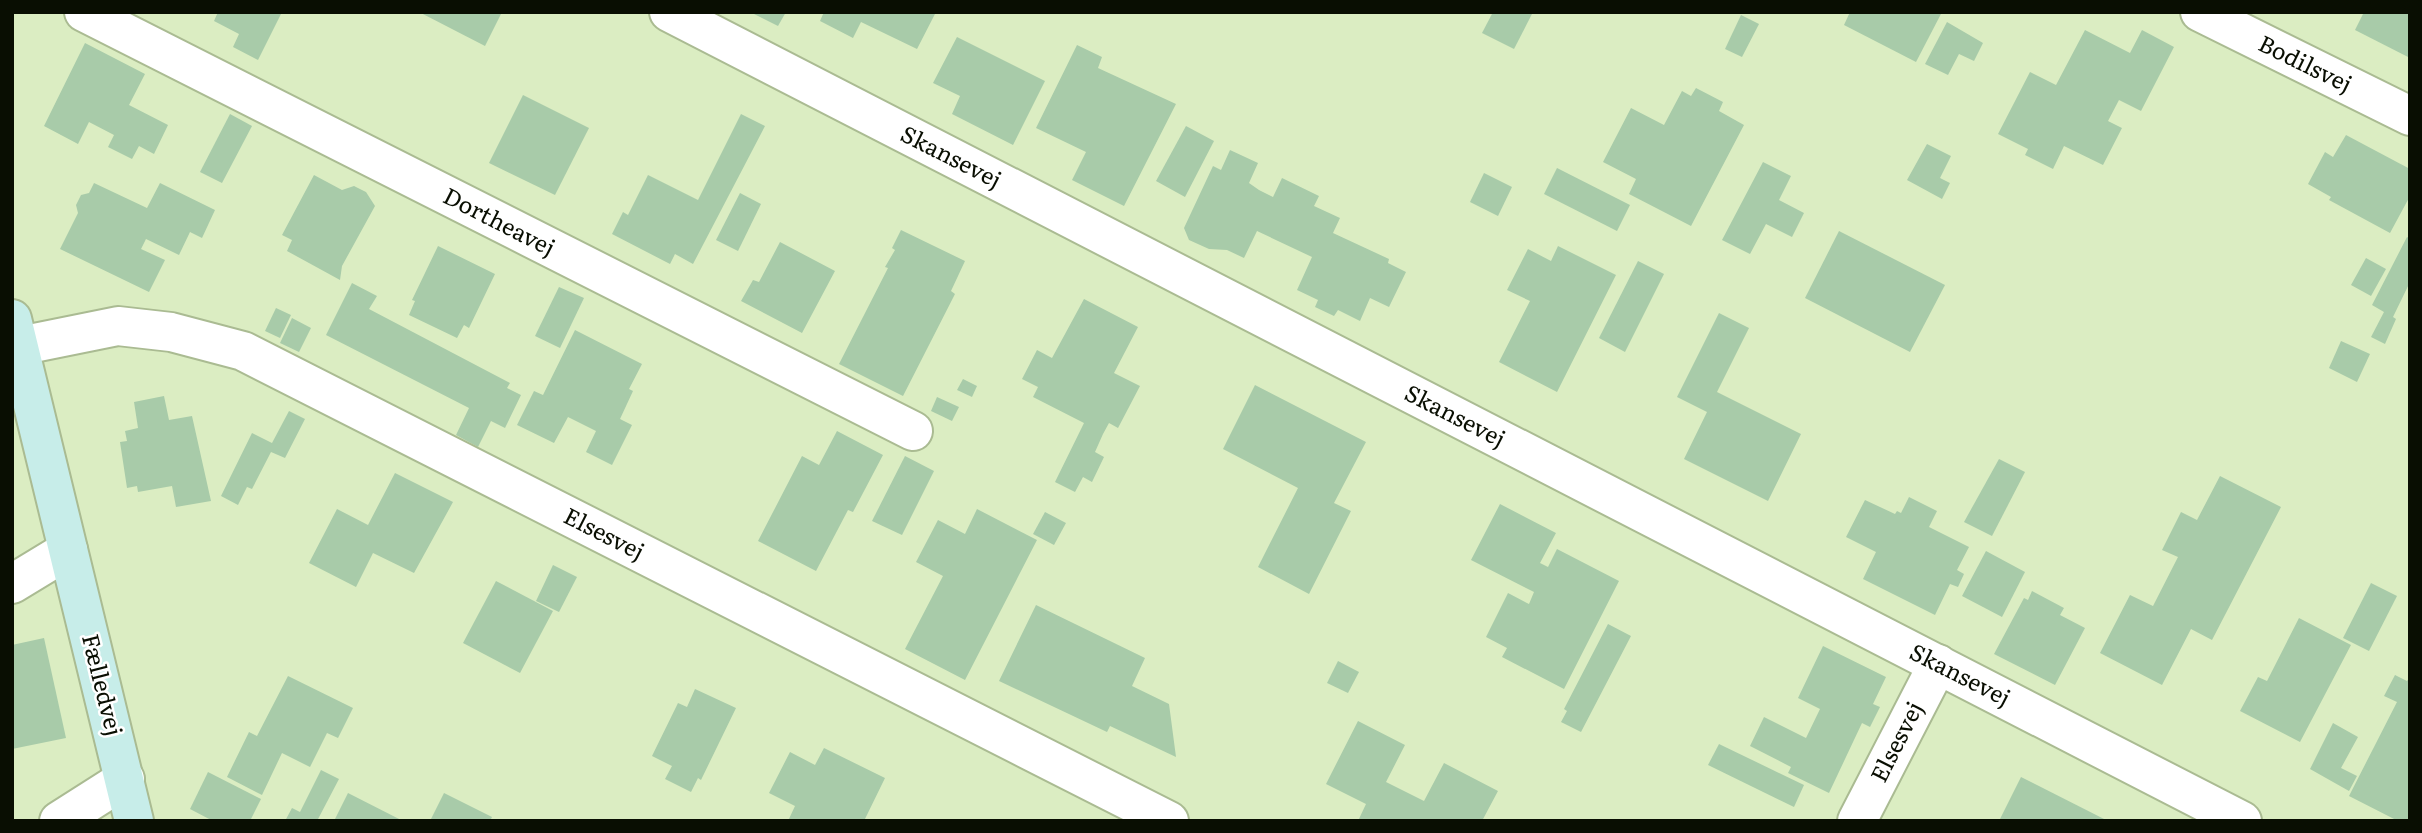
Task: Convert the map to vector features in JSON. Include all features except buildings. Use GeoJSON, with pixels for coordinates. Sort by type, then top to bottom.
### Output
{"type":"FeatureCollection","features":[{"type":"Feature","properties":{"kind":"street","name":"Dortheavej"},"geometry":{"type":"LineString","coordinates":[[85,12],[913,431]]}},
{"type":"Feature","properties":{"kind":"street","name":"Skansevej"},"geometry":{"type":"LineString","coordinates":[[668,12],[2242,821]]}},
{"type":"Feature","properties":{"kind":"street","name":"Bodilsvej"},"geometry":{"type":"LineString","coordinates":[[2200,12],[2410,116]]}},
{"type":"Feature","properties":{"kind":"street","name":"Elsesvej"},"geometry":{"type":"LineString","coordinates":[[15,332],[118,326],[171,332],[243,351],[1169,821]]}},
{"type":"Feature","properties":{"kind":"street","name":"Fælledvej"},"geometry":{"type":"LineString","coordinates":[[15,332],[24,417],[68,550],[134,821]]}},
{"type":"Feature","properties":{"kind":"street"},"geometry":{"type":"LineString","coordinates":[[12,584],[68,550]]}},
{"type":"Feature","properties":{"kind":"street","name":"Elsesvej"},"geometry":{"type":"LineString","coordinates":[[1857,821],[1938,664]]}},
{"type":"Feature","properties":{"kind":"street"},"geometry":{"type":"LineString","coordinates":[[59,821],[125,779]]}}]}
